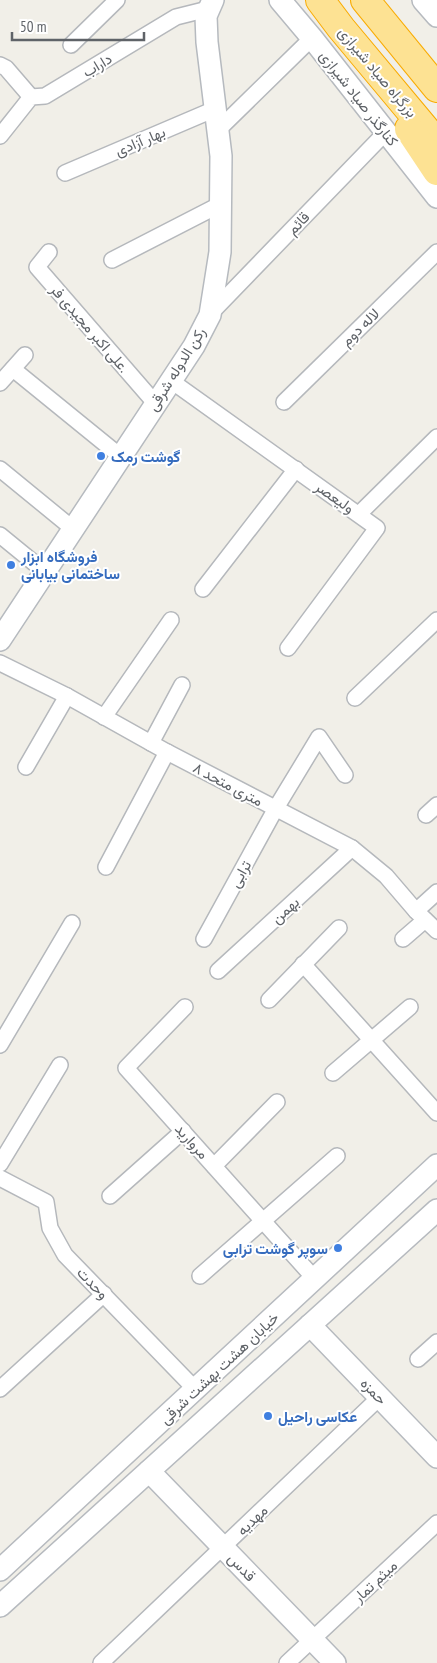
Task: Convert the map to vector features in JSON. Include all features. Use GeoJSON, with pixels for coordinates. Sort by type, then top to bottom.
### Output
{"type":"FeatureCollection","features":[{"type":"Feature","properties":{"kind":"highway","name":"بزرگراه صیاد شیرازی"},"geometry":{"type":"LineString","coordinates":[[320,0],[437,143]]}},
{"type":"Feature","properties":{"kind":"highway"},"geometry":{"type":"LineString","coordinates":[[368,4],[437,70]]}},
{"type":"Feature","properties":{"kind":"highway"},"geometry":{"type":"LineString","coordinates":[[368,4],[437,88]]}},
{"type":"Feature","properties":{"kind":"highway"},"geometry":{"type":"LineString","coordinates":[[342,28],[437,171]]}},
{"type":"Feature","properties":{"kind":"main road","name":"کنارگذر صیاد شیرازی"},"geometry":{"type":"LineString","coordinates":[[280,0],[437,197]]}},
{"type":"Feature","properties":{"kind":"main road"},"geometry":{"type":"LineString","coordinates":[[423,0],[437,16]]}},
{"type":"Feature","properties":{"kind":"main road","name":"رکن الدوله شرقی"},"geometry":{"type":"LineString","coordinates":[[0,640],[44,570],[194,346],[210,315],[220,252],[221,156],[207,42],[205,3]]}},
{"type":"Feature","properties":{"kind":"main road","name":"خیابان هشت بهشت شرقی"},"geometry":{"type":"LineString","coordinates":[[0,1570],[437,1165]]}},
{"type":"Feature","properties":{"kind":"main road","name":"خیابان هشت بهشت شرقی"},"geometry":{"type":"LineString","coordinates":[[0,1606],[437,1210]]}},
{"type":"Feature","properties":{"kind":"main road"},"geometry":{"type":"LineString","coordinates":[[388,1211],[408,1236]]}},
{"type":"Feature","properties":{"kind":"main road","name":"حمزه"},"geometry":{"type":"LineString","coordinates":[[310,1325],[437,1458]]}},
{"type":"Feature","properties":{"kind":"main road","name":"قدس"},"geometry":{"type":"LineString","coordinates":[[149,1471],[335,1663]]}},
{"type":"Feature","properties":{"kind":"street"},"geometry":{"type":"LineString","coordinates":[[71,45],[117,0]]}},
{"type":"Feature","properties":{"kind":"street","name":"داراب"},"geometry":{"type":"LineString","coordinates":[[31,96],[45,96],[176,17],[205,3]]}},
{"type":"Feature","properties":{"kind":"street"},"geometry":{"type":"LineString","coordinates":[[218,130],[312,38]]}},
{"type":"Feature","properties":{"kind":"street"},"geometry":{"type":"LineString","coordinates":[[0,64],[6,68],[31,96],[0,136]]}},
{"type":"Feature","properties":{"kind":"street","name":"بهار آزادی"},"geometry":{"type":"LineString","coordinates":[[65,173],[215,109]]}},
{"type":"Feature","properties":{"kind":"street","name":"قائم"},"geometry":{"type":"LineString","coordinates":[[210,315],[386,132]]}},
{"type":"Feature","properties":{"kind":"street"},"geometry":{"type":"LineString","coordinates":[[112,260],[221,204]]}},
{"type":"Feature","properties":{"kind":"street","name":"علی اکبر مجیدی فر."},"geometry":{"type":"LineString","coordinates":[[49,252],[37,267],[155,403]]}},
{"type":"Feature","properties":{"kind":"street","name":"لاله دوم"},"geometry":{"type":"LineString","coordinates":[[284,402],[437,252]]}},
{"type":"Feature","properties":{"kind":"street"},"geometry":{"type":"LineString","coordinates":[[0,383],[25,356]]}},
{"type":"Feature","properties":{"kind":"street"},"geometry":{"type":"LineString","coordinates":[[13,369],[120,456]]}},
{"type":"Feature","properties":{"kind":"street","name":"ولیعصر"},"geometry":{"type":"LineString","coordinates":[[170,380],[377,528],[288,648]]}},
{"type":"Feature","properties":{"kind":"street"},"geometry":{"type":"LineString","coordinates":[[359,514],[437,437]]}},
{"type":"Feature","properties":{"kind":"street"},"geometry":{"type":"LineString","coordinates":[[0,469],[72,528]]}},
{"type":"Feature","properties":{"kind":"street"},"geometry":{"type":"LineString","coordinates":[[203,589],[296,469]]}},
{"type":"Feature","properties":{"kind":"street"},"geometry":{"type":"LineString","coordinates":[[0,535],[44,570]]}},
{"type":"Feature","properties":{"kind":"street"},"geometry":{"type":"LineString","coordinates":[[104,717],[171,620]]}},
{"type":"Feature","properties":{"kind":"street"},"geometry":{"type":"LineString","coordinates":[[355,698],[437,620]]}},
{"type":"Feature","properties":{"kind":"street","name":"۸ متری متحد"},"geometry":{"type":"LineString","coordinates":[[0,663],[67,696],[168,752],[352,848],[386,876],[420,915],[437,931]]}},
{"type":"Feature","properties":{"kind":"street"},"geometry":{"type":"LineString","coordinates":[[151,742],[182,685]]}},
{"type":"Feature","properties":{"kind":"street"},"geometry":{"type":"LineString","coordinates":[[26,767],[67,696]]}},
{"type":"Feature","properties":{"kind":"street","name":"ترابی"},"geometry":{"type":"LineString","coordinates":[[204,939],[276,808],[319,737],[345,775]]}},
{"type":"Feature","properties":{"kind":"street"},"geometry":{"type":"LineString","coordinates":[[106,867],[168,752]]}},
{"type":"Feature","properties":{"kind":"street","name":"بهمن"},"geometry":{"type":"LineString","coordinates":[[218,971],[352,848]]}},
{"type":"Feature","properties":{"kind":"street"},"geometry":{"type":"LineString","coordinates":[[403,939],[437,892]]}},
{"type":"Feature","properties":{"kind":"street"},"geometry":{"type":"LineString","coordinates":[[0,1045],[72,923]]}},
{"type":"Feature","properties":{"kind":"street"},"geometry":{"type":"LineString","coordinates":[[269,1000],[339,928]]}},
{"type":"Feature","properties":{"kind":"street"},"geometry":{"type":"LineString","coordinates":[[303,964],[437,1113]]}},
{"type":"Feature","properties":{"kind":"street","name":"مروارید"},"geometry":{"type":"LineString","coordinates":[[185,1007],[126,1068],[314,1278]]}},
{"type":"Feature","properties":{"kind":"street"},"geometry":{"type":"LineString","coordinates":[[333,1074],[410,1007]]}},
{"type":"Feature","properties":{"kind":"street"},"geometry":{"type":"LineString","coordinates":[[0,1164],[60,1065]]}},
{"type":"Feature","properties":{"kind":"street"},"geometry":{"type":"LineString","coordinates":[[214,1166],[277,1102]]}},
{"type":"Feature","properties":{"kind":"street"},"geometry":{"type":"LineString","coordinates":[[110,1196],[183,1131]]}},
{"type":"Feature","properties":{"kind":"street"},"geometry":{"type":"LineString","coordinates":[[200,1276],[336,1156]]}},
{"type":"Feature","properties":{"kind":"street","name":"وحدت"},"geometry":{"type":"LineString","coordinates":[[2,1184],[46,1202],[50,1228],[66,1254],[196,1390]]}},
{"type":"Feature","properties":{"kind":"street"},"geometry":{"type":"LineString","coordinates":[[0,1389],[104,1294]]}},
{"type":"Feature","properties":{"kind":"street"},"geometry":{"type":"LineString","coordinates":[[418,1360],[437,1342]]}},
{"type":"Feature","properties":{"kind":"street","name":"مهدیه"},"geometry":{"type":"LineString","coordinates":[[100,1663],[380,1397]]}},
{"type":"Feature","properties":{"kind":"street","name":"میثم تمار"},"geometry":{"type":"LineString","coordinates":[[287,1663],[437,1523]]}},
{"type":"Feature","properties":{"kind":"place","name":"گوشت رمک"},"geometry":{"type":"Point","coordinates":[101,456]}},
{"type":"Feature","properties":{"kind":"place","name":"فروشگاه ابزار ساختمانی بیابانی"},"geometry":{"type":"Point","coordinates":[11,565]}},
{"type":"Feature","properties":{"kind":"place","name":"سوپر گوشت ترابی"},"geometry":{"type":"Point","coordinates":[338,1248]}},
{"type":"Feature","properties":{"kind":"place","name":"عکاسی راحیل"},"geometry":{"type":"Point","coordinates":[268,1416]}}]}
